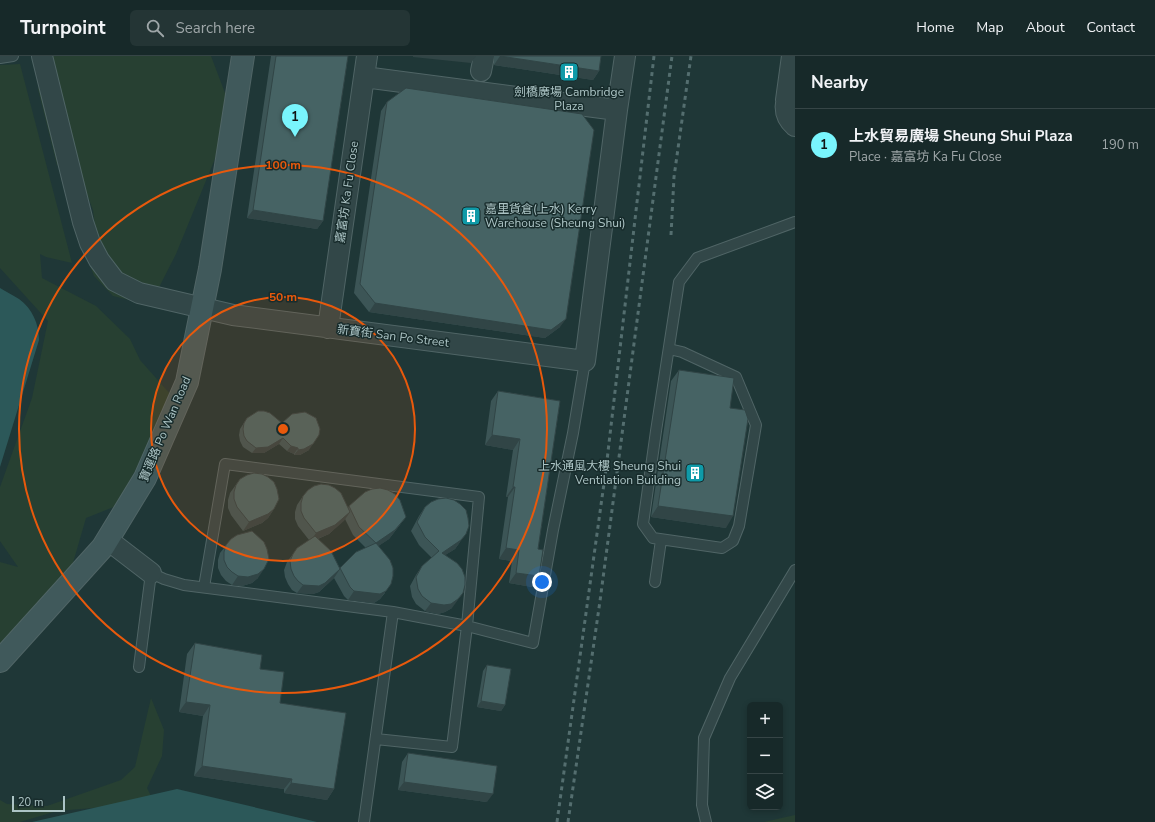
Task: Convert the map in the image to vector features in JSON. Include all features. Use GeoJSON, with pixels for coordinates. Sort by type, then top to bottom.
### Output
{"type":"FeatureCollection","features":[{"type":"Feature","properties":{"kind":"street","name":"新寶街 San Po Street"},"geometry":{"type":"LineString","coordinates":[[42,56],[82,222],[90,243],[99,260],[115,280],[139,294],[234,315],[584,361]]}},
{"type":"Feature","properties":{"kind":"street","name":"寶運路 Po Wan Road"},"geometry":{"type":"LineString","coordinates":[[0,661],[108,540],[145,478],[187,382],[210,269],[242,56]]}},
{"type":"Feature","properties":{"kind":"street","name":"嘉富坊 Ka Fu Close"},"geometry":{"type":"LineString","coordinates":[[328,328],[367,56]]}},
{"type":"Feature","properties":{"kind":"street"},"geometry":{"type":"LineString","coordinates":[[584,361],[625,56]]}},
{"type":"Feature","properties":{"kind":"street"},"geometry":{"type":"LineString","coordinates":[[792,56],[790,94],[785,108],[786,116],[795,126]]}},
{"type":"Feature","properties":{"kind":"street"},"geometry":{"type":"LineString","coordinates":[[364,77],[617,110]]}},
{"type":"Feature","properties":{"kind":"street"},"geometry":{"type":"LineString","coordinates":[[108,540],[151,573]]}},
{"type":"Feature","properties":{"kind":"lane"},"geometry":{"type":"LineString","coordinates":[[0,58],[13,56]]}},
{"type":"Feature","properties":{"kind":"lane"},"geometry":{"type":"LineString","coordinates":[[669,349],[682,352],[736,377],[756,425],[739,526],[733,541],[722,548],[653,538],[644,524],[656,431],[679,282],[697,258],[795,222]]}},
{"type":"Feature","properties":{"kind":"lane"},"geometry":{"type":"LineString","coordinates":[[139,667],[151,573],[184,585],[393,612],[467,626],[533,643],[553,530],[574,432],[584,361]]}},
{"type":"Feature","properties":{"kind":"lane"},"geometry":{"type":"LineString","coordinates":[[204,587],[225,464],[479,496],[467,626],[452,747],[376,739]]}},
{"type":"Feature","properties":{"kind":"lane"},"geometry":{"type":"LineString","coordinates":[[655,582],[661,540]]}},
{"type":"Feature","properties":{"kind":"lane"},"geometry":{"type":"LineString","coordinates":[[706,822],[702,805],[704,738],[730,678],[795,570]]}},
{"type":"Feature","properties":{"kind":"lane"},"geometry":{"type":"LineString","coordinates":[[364,820],[393,612]]}},
{"type":"Feature","properties":{"kind":"green space"},"geometry":{"type":"Polygon","coordinates":[[[50,56],[211,56],[228,101],[221,144],[176,254],[150,305],[113,296],[94,276],[77,231],[96,234],[93,210],[81,178],[57,165],[38,89],[50,56]]]}},
{"type":"Feature","properties":{"kind":"green space"},"geometry":{"type":"Polygon","coordinates":[[[20,64],[72,263],[46,257],[40,254],[42,278],[96,306],[130,339],[140,360],[172,396],[157,430],[116,506],[86,518],[70,573],[0,648],[0,562],[18,567],[0,541],[0,487],[32,398],[48,321],[0,268],[0,65],[20,64]]]}},
{"type":"Feature","properties":{"kind":"green space"},"geometry":{"type":"Polygon","coordinates":[[[151,698],[164,730],[162,756],[147,788],[152,798],[116,806],[57,811],[20,822],[0,822],[0,800],[7,804],[47,806],[121,780],[135,767],[151,698]]]}},
{"type":"Feature","properties":{"kind":"green space"},"geometry":{"type":"Polygon","coordinates":[[[795,815],[795,822],[764,822],[795,815]]]}},
{"type":"Feature","properties":{"kind":"water"},"geometry":{"type":"Polygon","coordinates":[[[0,288],[19,299],[28,307],[38,328],[39,340],[0,467],[0,288]]]}},
{"type":"Feature","properties":{"kind":"water"},"geometry":{"type":"Polygon","coordinates":[[[177,789],[317,822],[32,822],[177,789]]]}},
{"type":"Feature","properties":{"kind":"building"},"geometry":{"type":"Polygon","coordinates":[[[276,56],[348,56],[323,221],[253,210],[276,56]]]}},
{"type":"Feature","properties":{"kind":"building"},"geometry":{"type":"Polygon","coordinates":[[[500,56],[601,56],[599,71],[500,56]]]}},
{"type":"Feature","properties":{"kind":"building","name":"嘉里貨倉(上水) Kerry Warehouse (Sheung Shui)"},"geometry":{"type":"Polygon","coordinates":[[[406,88],[582,114],[594,130],[566,319],[551,330],[375,303],[360,284],[387,102],[406,88]]]}},
{"type":"Feature","properties":{"kind":"building","name":"上水通風大樓 Sheung Shui Ventilation Building"},"geometry":{"type":"Polygon","coordinates":[[[679,370],[734,378],[730,408],[745,410],[748,419],[733,516],[658,506],[679,370]]]}},
{"type":"Feature","properties":{"kind":"building"},"geometry":{"type":"Polygon","coordinates":[[[498,391],[560,401],[538,549],[543,550],[539,576],[516,573],[519,550],[506,548],[520,439],[492,435],[498,391]]]}},
{"type":"Feature","properties":{"kind":"building"},"geometry":{"type":"Polygon","coordinates":[[[258,411],[270,413],[282,423],[292,414],[305,412],[316,418],[320,429],[319,435],[313,444],[304,449],[298,450],[298,448],[291,446],[283,438],[268,447],[256,448],[247,441],[244,436],[243,429],[247,418],[258,411]]]}},
{"type":"Feature","properties":{"kind":"building"},"geometry":{"type":"Polygon","coordinates":[[[254,473],[262,474],[274,482],[279,499],[274,509],[268,514],[249,522],[237,507],[234,499],[234,492],[240,479],[254,473]]]}},
{"type":"Feature","properties":{"kind":"building"},"geometry":{"type":"Polygon","coordinates":[[[321,484],[329,485],[341,493],[350,512],[335,525],[316,533],[304,518],[301,511],[301,503],[303,496],[308,490],[321,484]]]}},
{"type":"Feature","properties":{"kind":"building"},"geometry":{"type":"Polygon","coordinates":[[[380,488],[395,494],[400,500],[406,517],[395,530],[376,543],[359,527],[349,506],[365,492],[380,488]]]}},
{"type":"Feature","properties":{"kind":"building"},"geometry":{"type":"Polygon","coordinates":[[[446,498],[454,500],[466,510],[469,526],[466,534],[461,540],[442,553],[457,563],[462,569],[465,577],[463,593],[451,604],[444,605],[431,603],[422,596],[418,589],[416,577],[422,566],[439,551],[425,537],[417,522],[425,507],[431,502],[446,498]]]}},
{"type":"Feature","properties":{"kind":"building"},"geometry":{"type":"Polygon","coordinates":[[[252,531],[264,542],[269,559],[264,569],[258,574],[248,577],[238,576],[227,567],[224,560],[226,545],[237,535],[252,531]]]}},
{"type":"Feature","properties":{"kind":"building"},"geometry":{"type":"Polygon","coordinates":[[[315,536],[331,551],[340,569],[325,583],[319,586],[303,585],[294,576],[290,561],[297,548],[315,536]]]}},
{"type":"Feature","properties":{"kind":"building"},"geometry":{"type":"Polygon","coordinates":[[[376,543],[390,560],[393,568],[391,584],[386,591],[380,594],[354,591],[350,587],[340,568],[356,552],[376,543]]]}},
{"type":"Feature","properties":{"kind":"building"},"geometry":{"type":"Polygon","coordinates":[[[195,643],[262,655],[260,669],[284,672],[280,703],[346,713],[334,789],[291,783],[292,779],[202,766],[210,705],[186,702],[195,643]]]}},
{"type":"Feature","properties":{"kind":"building"},"geometry":{"type":"Polygon","coordinates":[[[487,665],[511,669],[505,705],[481,701],[487,665]]]}},
{"type":"Feature","properties":{"kind":"building"},"geometry":{"type":"Polygon","coordinates":[[[408,753],[497,766],[493,794],[404,782],[408,753]]]}},
{"type":"Feature","properties":{"kind":"railway"},"geometry":{"type":"LineString","coordinates":[[557,822],[606,469],[654,56]]}},
{"type":"Feature","properties":{"kind":"railway"},"geometry":{"type":"LineString","coordinates":[[568,822],[600,601],[672,56]]}},
{"type":"Feature","properties":{"kind":"railway"},"geometry":{"type":"LineString","coordinates":[[671,235],[674,177],[691,56]]}},
{"type":"Feature","properties":{"kind":"place","name":"劍橋廣場 Cambridge Plaza"},"geometry":{"type":"Point","coordinates":[569,72]}},
{"type":"Feature","properties":{"kind":"place","name":"上水貿易廣場 Sheung Shui Plaza"},"geometry":{"type":"Point","coordinates":[295,137]}},
{"type":"Feature","properties":{"kind":"place","name":"嘉里貨倉(上水) Kerry Warehouse (Sheung Shui)"},"geometry":{"type":"Point","coordinates":[471,216]}},
{"type":"Feature","properties":{"kind":"place","name":"上水通風大樓 Sheung Shui Ventilation Building"},"geometry":{"type":"Point","coordinates":[695,473]}}]}
